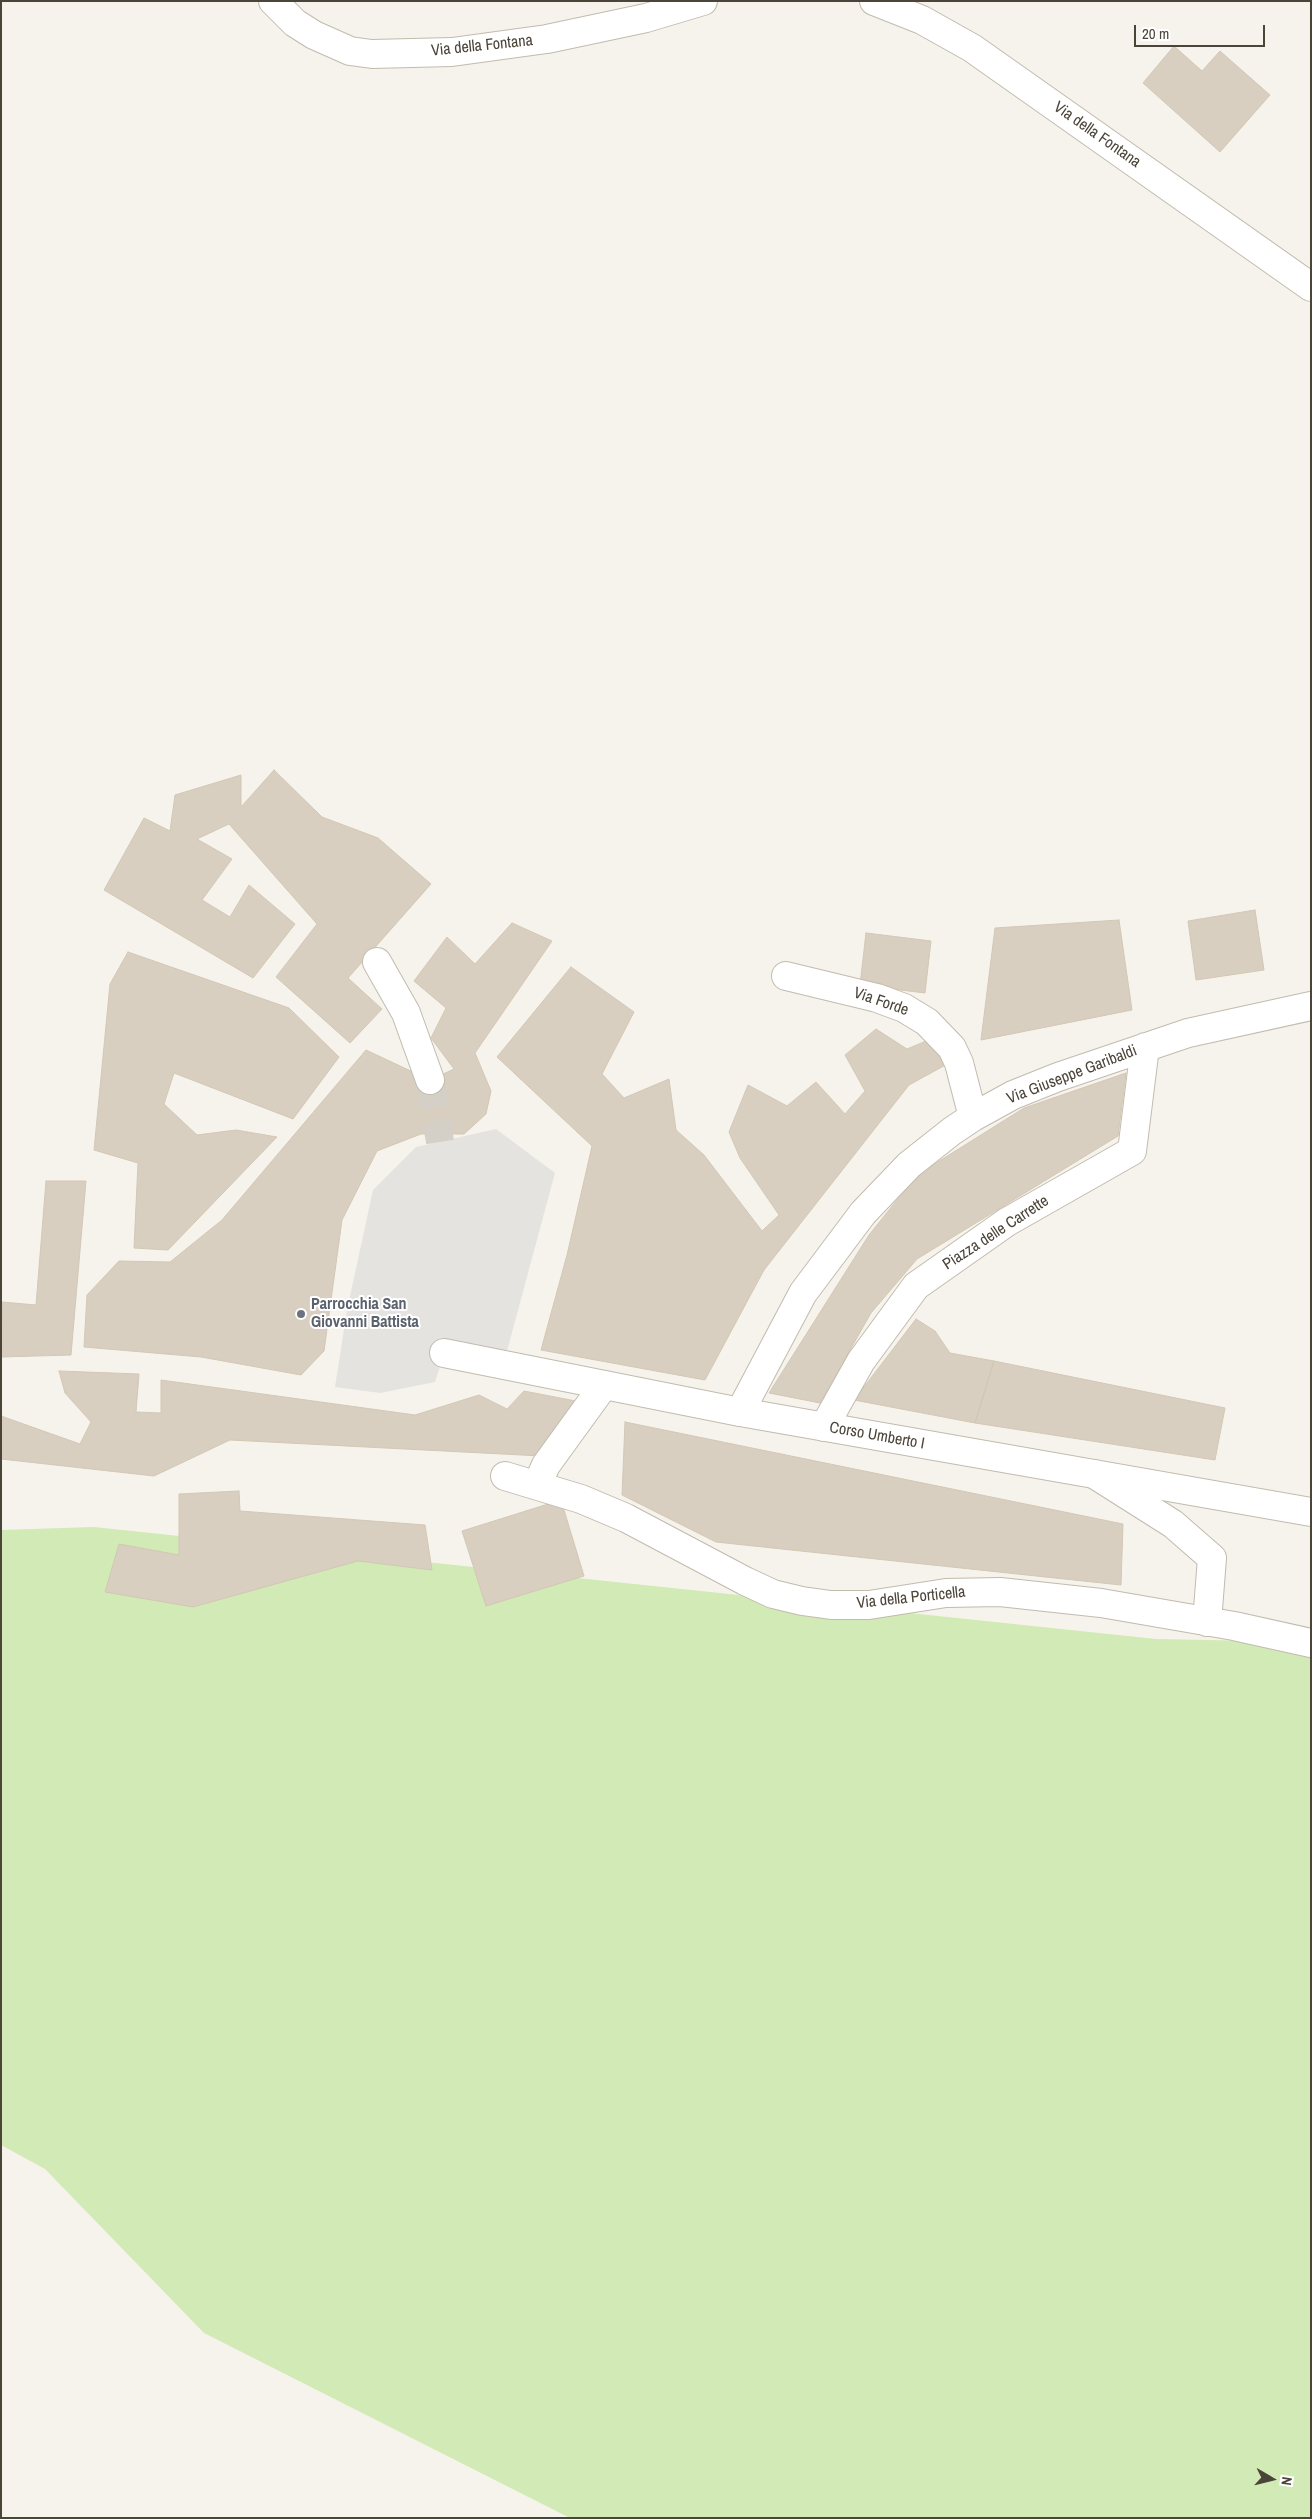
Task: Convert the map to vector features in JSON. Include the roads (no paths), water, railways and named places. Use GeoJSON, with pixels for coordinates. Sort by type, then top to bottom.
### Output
{"type":"FeatureCollection","features":[{"type":"Feature","properties":{"kind":"street","name":"Via della Fontana"},"geometry":{"type":"LineString","coordinates":[[272,1],[295,23],[333,45],[350,51],[372,54],[452,52],[547,39],[646,18],[703,1]]}},
{"type":"Feature","properties":{"kind":"street","name":"Via della Fontana"},"geometry":{"type":"LineString","coordinates":[[874,1],[922,20],[972,48],[1311,287]]}},
{"type":"Feature","properties":{"kind":"street"},"geometry":{"type":"LineString","coordinates":[[377,962],[406,1013],[430,1080]]}},
{"type":"Feature","properties":{"kind":"street","name":"Via Forde"},"geometry":{"type":"LineString","coordinates":[[786,976],[877,998],[904,1008],[927,1022],[952,1048],[959,1063],[973,1117]]}},
{"type":"Feature","properties":{"kind":"street","name":"Via Giuseppe Garibaldi"},"geometry":{"type":"LineString","coordinates":[[740,1412],[803,1293],[863,1213],[909,1165],[973,1117],[1014,1095],[1058,1077],[1188,1033],[1311,1006]]}},
{"type":"Feature","properties":{"kind":"street","name":"Piazza delle Carrette"},"geometry":{"type":"LineString","coordinates":[[824,1427],[860,1360],[916,1286],[1007,1222],[1132,1151],[1145,1048]]}},
{"type":"Feature","properties":{"kind":"street","name":"Corso Umberto I"},"geometry":{"type":"LineString","coordinates":[[444,1354],[740,1412],[1311,1512]]}},
{"type":"Feature","properties":{"kind":"street"},"geometry":{"type":"LineString","coordinates":[[537,1484],[546,1465],[604,1385]]}},
{"type":"Feature","properties":{"kind":"street"},"geometry":{"type":"LineString","coordinates":[[1094,1474],[1173,1524],[1212,1558],[1207,1622]]}},
{"type":"Feature","properties":{"kind":"street","name":"Via della Porticella"},"geometry":{"type":"LineString","coordinates":[[505,1476],[537,1484],[626,1518],[773,1594],[802,1601],[831,1605],[869,1605],[946,1593],[1000,1592],[1101,1603],[1311,1643]]}},
{"type":"Feature","properties":{"kind":"tunnel"},"geometry":{"type":"LineString","coordinates":[[430,1080],[440,1142]]}},
{"type":"Feature","properties":{"kind":"place","name":"Parrocchia San Giovanni Battista"},"geometry":{"type":"Point","coordinates":[301,1314]}}]}
